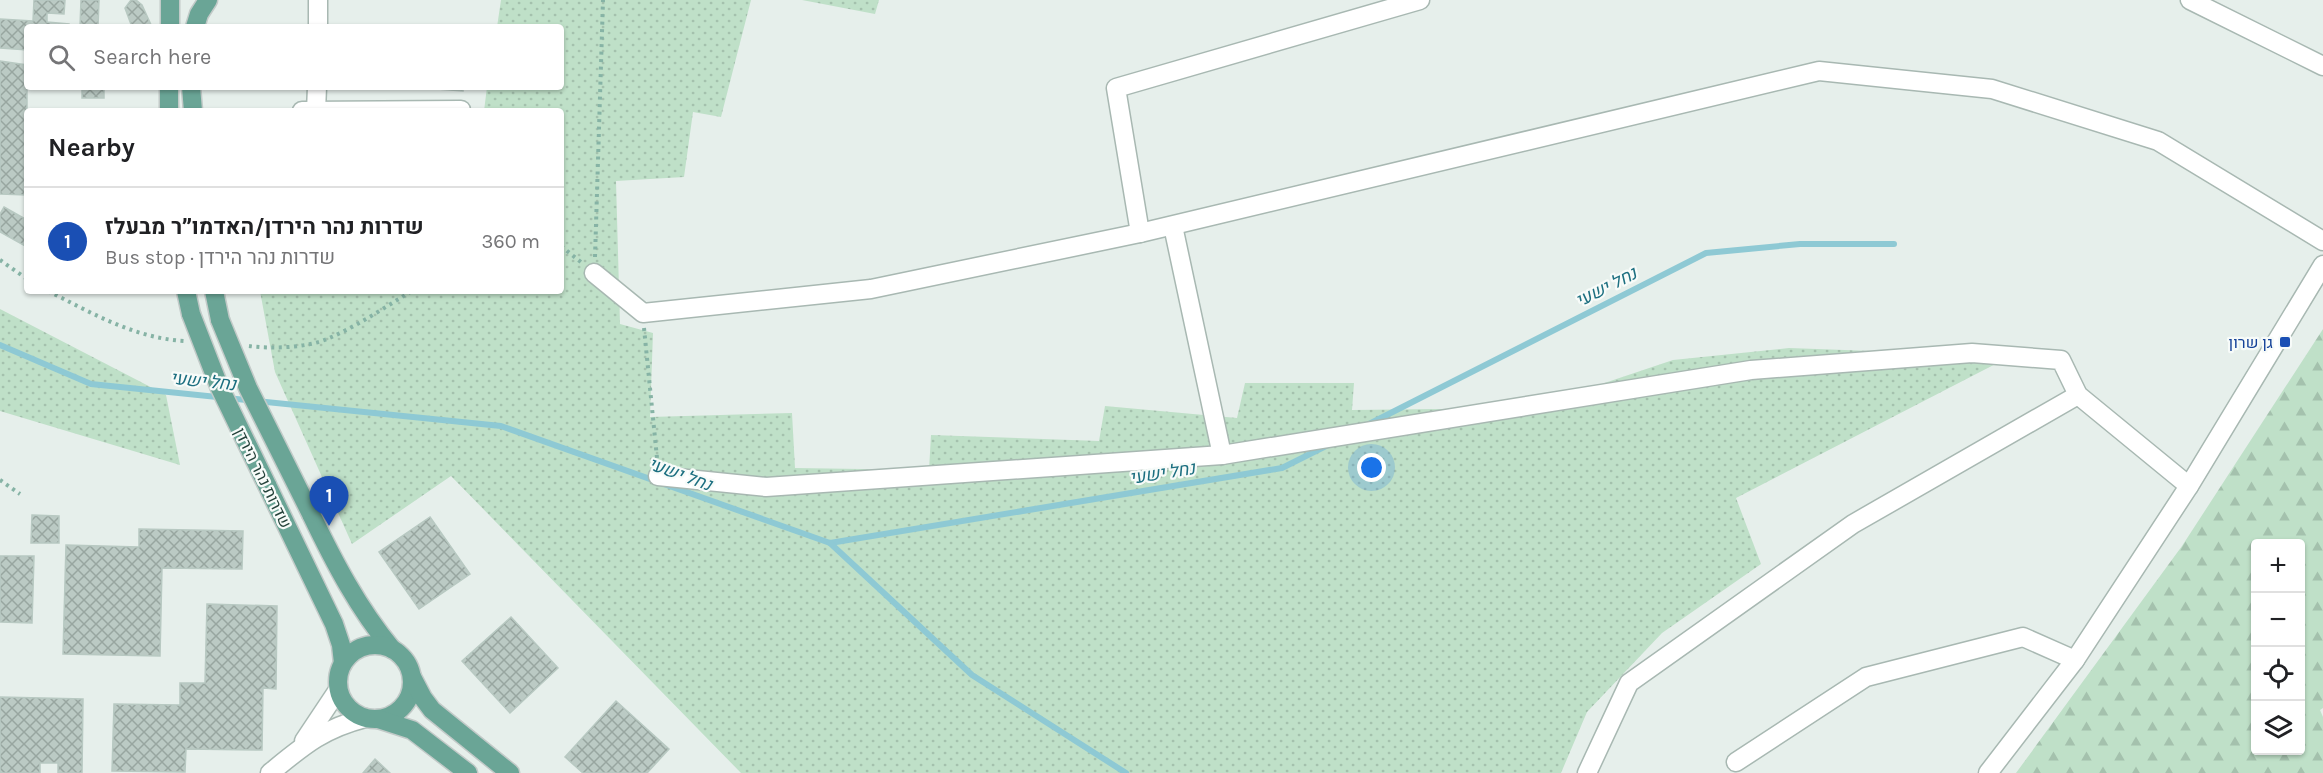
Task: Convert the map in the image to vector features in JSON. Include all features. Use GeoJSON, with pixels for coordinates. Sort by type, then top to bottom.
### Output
{"type":"FeatureCollection","features":[{"type":"Feature","properties":{"kind":"main road"},"geometry":{"type":"LineString","coordinates":[[170,0],[170,24]]}},
{"type":"Feature","properties":{"kind":"main road"},"geometry":{"type":"LineString","coordinates":[[196,24],[208,0]]}},
{"type":"Feature","properties":{"kind":"main road"},"geometry":{"type":"LineString","coordinates":[[169,90],[169,108]]}},
{"type":"Feature","properties":{"kind":"main road"},"geometry":{"type":"LineString","coordinates":[[191,90],[193,108]]}},
{"type":"Feature","properties":{"kind":"main road","name":"שדרות נהר הירדן"},"geometry":{"type":"LineString","coordinates":[[187,294],[191,314],[219,386],[334,624],[341,645],[343,663]]}},
{"type":"Feature","properties":{"kind":"main road","name":"שדרות נהר הירדן"},"geometry":{"type":"LineString","coordinates":[[215,294],[220,320],[248,387],[311,514],[364,615],[392,649]]}},
{"type":"Feature","properties":{"kind":"main road"},"geometry":{"type":"LineString","coordinates":[[468,773],[412,729],[371,718],[348,707],[338,690],[338,680],[343,663],[350,654],[360,648],[382,645],[402,656],[423,698],[432,710],[510,773]]}},
{"type":"Feature","properties":{"kind":"main road"},"geometry":{"type":"LineString","coordinates":[[371,718],[390,716],[400,710],[412,689],[412,677]]}},
{"type":"Feature","properties":{"kind":"street"},"geometry":{"type":"LineString","coordinates":[[318,0],[318,24]]}},
{"type":"Feature","properties":{"kind":"street"},"geometry":{"type":"LineString","coordinates":[[1140,234],[1116,87],[1420,0]]}},
{"type":"Feature","properties":{"kind":"street"},"geometry":{"type":"LineString","coordinates":[[2190,0],[2323,66]]}},
{"type":"Feature","properties":{"kind":"street"},"geometry":{"type":"LineString","coordinates":[[594,273],[643,313],[871,289],[1140,234],[1819,70],[1992,89],[2158,141],[2323,241]]}},
{"type":"Feature","properties":{"kind":"street"},"geometry":{"type":"LineString","coordinates":[[316,90],[316,108]]}},
{"type":"Feature","properties":{"kind":"street"},"geometry":{"type":"LineString","coordinates":[[1173,226],[1222,454]]}},
{"type":"Feature","properties":{"kind":"street"},"geometry":{"type":"LineString","coordinates":[[1988,773],[2075,660],[2189,486],[2323,265]]}},
{"type":"Feature","properties":{"kind":"street"},"geometry":{"type":"LineString","coordinates":[[658,476],[766,487],[1222,454],[1751,370],[1972,353],[2061,360],[2079,395],[2189,486]]}},
{"type":"Feature","properties":{"kind":"street"},"geometry":{"type":"LineString","coordinates":[[1587,773],[1629,683],[1853,524],[2079,395]]}},
{"type":"Feature","properties":{"kind":"street"},"geometry":{"type":"LineString","coordinates":[[1736,762],[1866,677],[2023,637],[2075,660]]}},
{"type":"Feature","properties":{"kind":"street"},"geometry":{"type":"LineString","coordinates":[[286,760],[307,738],[338,690]]}},
{"type":"Feature","properties":{"kind":"street"},"geometry":{"type":"LineString","coordinates":[[270,773],[321,733],[339,724],[371,718]]}},
{"type":"Feature","properties":{"kind":"path"},"geometry":{"type":"LineString","coordinates":[[594,273],[603,0]]}},
{"type":"Feature","properties":{"kind":"path"},"geometry":{"type":"LineString","coordinates":[[564,248],[594,273]]}},
{"type":"Feature","properties":{"kind":"path"},"geometry":{"type":"LineString","coordinates":[[0,260],[24,277]]}},
{"type":"Feature","properties":{"kind":"path"},"geometry":{"type":"LineString","coordinates":[[54,294],[125,329],[163,339],[185,341]]}},
{"type":"Feature","properties":{"kind":"path"},"geometry":{"type":"LineString","coordinates":[[238,344],[294,346],[326,340],[407,294]]}},
{"type":"Feature","properties":{"kind":"path"},"geometry":{"type":"LineString","coordinates":[[643,313],[658,476]]}},
{"type":"Feature","properties":{"kind":"path"},"geometry":{"type":"LineString","coordinates":[[0,480],[20,494]]}},
{"type":"Feature","properties":{"kind":"green space"},"geometry":{"type":"Polygon","coordinates":[[[501,0],[751,0],[721,117],[693,112],[684,177],[616,181],[620,324],[653,333],[650,417],[792,413],[795,468],[929,470],[931,435],[1099,441],[1105,406],[1237,418],[1245,383],[1354,383],[1352,410],[1530,408],[1673,360],[1789,348],[2011,356],[1736,498],[1761,564],[1662,633],[1587,712],[1561,773],[741,773],[451,476],[352,544],[275,372],[261,294],[564,294],[564,108],[484,108],[487,90],[564,90],[564,24],[497,24],[501,0]]]}},
{"type":"Feature","properties":{"kind":"green space"},"geometry":{"type":"Polygon","coordinates":[[[802,0],[879,0],[875,14],[802,0]]]}},
{"type":"Feature","properties":{"kind":"green space"},"geometry":{"type":"Polygon","coordinates":[[[0,309],[166,395],[180,465],[0,411],[0,309]]]}},
{"type":"Feature","properties":{"kind":"green space"},"geometry":{"type":"Polygon","coordinates":[[[2323,329],[2323,708],[2320,710],[2323,717],[2323,773],[2016,773],[2182,546],[2323,329]]]}},
{"type":"Feature","properties":{"kind":"building"},"geometry":{"type":"Polygon","coordinates":[[[34,0],[65,0],[64,14],[47,13],[47,22],[69,24],[24,24],[24,50],[0,48],[0,19],[33,21],[34,0]]]}},
{"type":"Feature","properties":{"kind":"building"},"geometry":{"type":"Polygon","coordinates":[[[81,0],[99,0],[98,24],[80,24],[81,0]]]}},
{"type":"Feature","properties":{"kind":"building"},"geometry":{"type":"Polygon","coordinates":[[[131,0],[136,0],[142,5],[151,24],[131,24],[125,8],[131,0]]]}},
{"type":"Feature","properties":{"kind":"building"},"geometry":{"type":"Polygon","coordinates":[[[0,61],[24,65],[27,108],[24,108],[24,195],[0,194],[0,61]]]}},
{"type":"Feature","properties":{"kind":"building"},"geometry":{"type":"Polygon","coordinates":[[[82,90],[104,90],[104,98],[82,98],[82,90]]]}},
{"type":"Feature","properties":{"kind":"building"},"geometry":{"type":"Polygon","coordinates":[[[4,207],[24,218],[24,245],[0,232],[0,214],[4,207]]]}},
{"type":"Feature","properties":{"kind":"building"},"geometry":{"type":"Polygon","coordinates":[[[32,515],[59,516],[59,543],[31,543],[32,515]]]}},
{"type":"Feature","properties":{"kind":"building"},"geometry":{"type":"Polygon","coordinates":[[[430,517],[470,574],[419,609],[379,552],[430,517]]]}},
{"type":"Feature","properties":{"kind":"building"},"geometry":{"type":"Polygon","coordinates":[[[139,529],[243,531],[242,569],[162,568],[160,656],[63,654],[66,545],[139,547],[139,529]]]}},
{"type":"Feature","properties":{"kind":"building"},"geometry":{"type":"Polygon","coordinates":[[[0,556],[34,556],[32,623],[0,622],[0,556]]]}},
{"type":"Feature","properties":{"kind":"building"},"geometry":{"type":"Polygon","coordinates":[[[207,604],[277,606],[276,689],[263,688],[262,750],[186,749],[185,772],[112,771],[114,704],[180,705],[180,683],[205,683],[207,604]]]}},
{"type":"Feature","properties":{"kind":"building"},"geometry":{"type":"Polygon","coordinates":[[[511,617],[558,668],[510,713],[462,661],[511,617]]]}},
{"type":"Feature","properties":{"kind":"building"},"geometry":{"type":"Polygon","coordinates":[[[0,697],[83,699],[82,773],[58,773],[58,763],[40,763],[40,773],[0,773],[0,697]]]}},
{"type":"Feature","properties":{"kind":"building"},"geometry":{"type":"Polygon","coordinates":[[[616,701],[669,749],[647,773],[583,773],[565,757],[616,701]]]}},
{"type":"Feature","properties":{"kind":"building"},"geometry":{"type":"Polygon","coordinates":[[[375,759],[390,773],[363,773],[375,759]]]}},
{"type":"Feature","properties":{"kind":"waterway","name":"נחל ישעי"},"geometry":{"type":"LineString","coordinates":[[1369,424],[1706,253],[1800,244],[1894,244]]}},
{"type":"Feature","properties":{"kind":"waterway","name":"נחל ישעי"},"geometry":{"type":"LineString","coordinates":[[0,345],[91,384],[501,426],[830,543],[1282,468],[1328,445]]}},
{"type":"Feature","properties":{"kind":"waterway"},"geometry":{"type":"LineString","coordinates":[[830,543],[972,675],[1126,773]]}},
{"type":"Feature","properties":{"kind":"place","name":"גן שרון"},"geometry":{"type":"Point","coordinates":[2285,342]}},
{"type":"Feature","properties":{"kind":"place","name":"שדרות נהר הירדן/האדמו״ר מבעלז"},"geometry":{"type":"Point","coordinates":[329,526]}}]}
